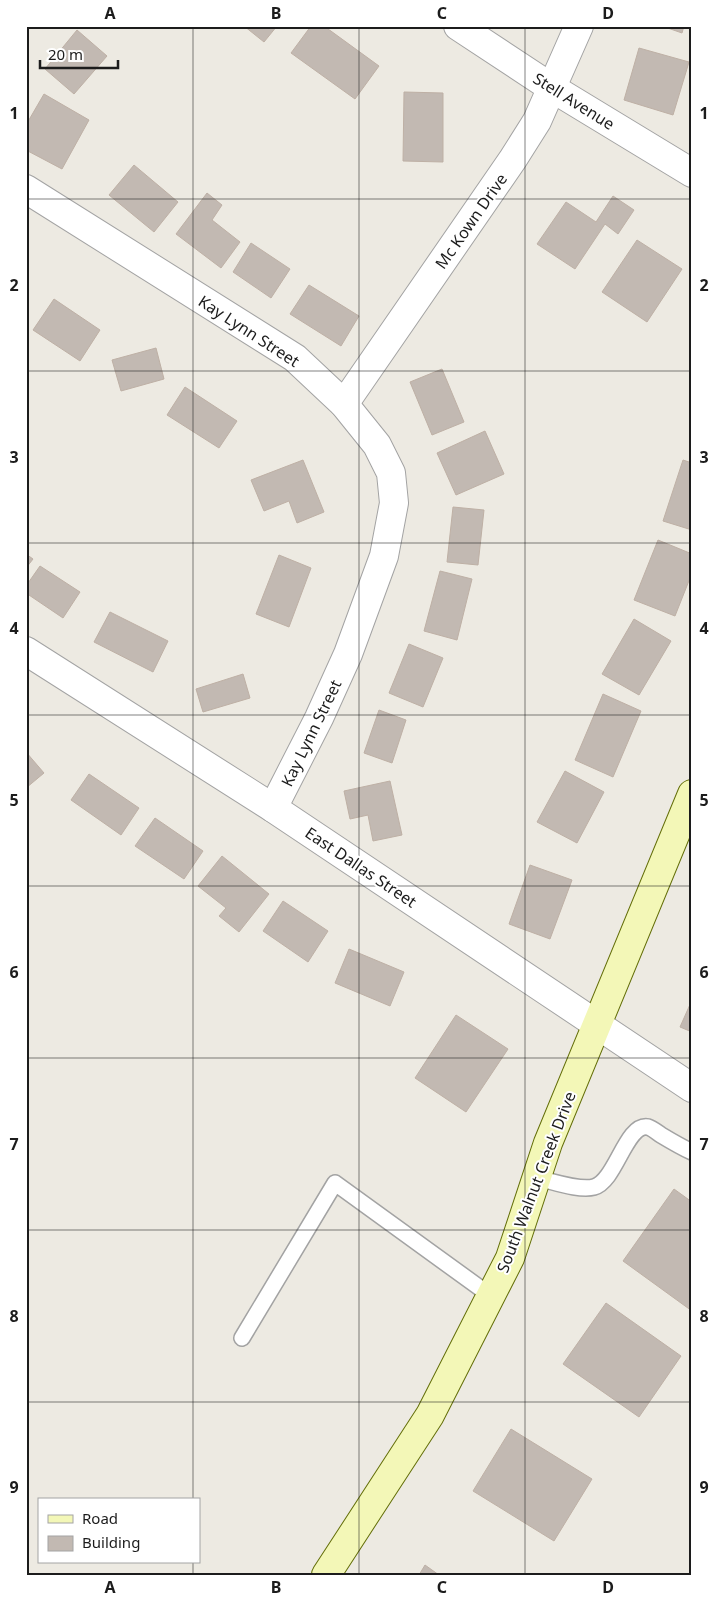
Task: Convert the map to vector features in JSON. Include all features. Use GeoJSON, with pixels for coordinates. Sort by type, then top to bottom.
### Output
{"type":"FeatureCollection","features":[{"type":"Feature","properties":{"kind":"street","name":"Stell Avenue"},"geometry":{"type":"LineString","coordinates":[[458,26],[552,88],[692,173]]}},
{"type":"Feature","properties":{"kind":"street","name":"Mc Kown Drive"},"geometry":{"type":"LineString","coordinates":[[344,404],[513,159],[537,121],[579,26]]}},
{"type":"Feature","properties":{"kind":"street","name":"Kay Lynn Street"},"geometry":{"type":"LineString","coordinates":[[26,189],[295,358],[344,404],[377,445],[391,473],[394,503],[384,556],[348,654],[319,718],[273,808]]}},
{"type":"Feature","properties":{"kind":"street","name":"East Dallas Street"},"geometry":{"type":"LineString","coordinates":[[26,651],[273,808],[692,1088]]}},
{"type":"Feature","properties":{"kind":"street","name":"South Walnut Creek Drive"},"geometry":{"type":"LineString","coordinates":[[326,1575],[430,1415],[510,1258],[548,1143],[692,794]]}},
{"type":"Feature","properties":{"kind":"lane"},"geometry":{"type":"LineString","coordinates":[[537,1178],[581,1188],[594,1187],[606,1179],[632,1136],[640,1128],[648,1127],[692,1152]]}},
{"type":"Feature","properties":{"kind":"lane"},"geometry":{"type":"LineString","coordinates":[[242,1338],[335,1183],[491,1296]]}},
{"type":"Feature","properties":{"kind":"building"},"geometry":{"type":"Polygon","coordinates":[[[244,26],[277,26],[264,42],[244,26]]]}},
{"type":"Feature","properties":{"kind":"building"},"geometry":{"type":"Polygon","coordinates":[[[311,26],[324,26],[379,66],[355,99],[291,53],[311,26]]]}},
{"type":"Feature","properties":{"kind":"building"},"geometry":{"type":"Polygon","coordinates":[[[662,26],[684,26],[682,33],[662,26]]]}},
{"type":"Feature","properties":{"kind":"building"},"geometry":{"type":"Polygon","coordinates":[[[77,30],[107,56],[74,94],[45,69],[77,30]]]}},
{"type":"Feature","properties":{"kind":"building"},"geometry":{"type":"Polygon","coordinates":[[[639,48],[689,62],[673,115],[624,100],[639,48]]]}},
{"type":"Feature","properties":{"kind":"building"},"geometry":{"type":"Polygon","coordinates":[[[404,92],[443,93],[443,162],[403,161],[404,92]]]}},
{"type":"Feature","properties":{"kind":"building"},"geometry":{"type":"Polygon","coordinates":[[[44,94],[89,120],[62,169],[26,150],[26,125],[44,94]]]}},
{"type":"Feature","properties":{"kind":"building"},"geometry":{"type":"Polygon","coordinates":[[[134,165],[178,202],[154,232],[109,195],[134,165]]]}},
{"type":"Feature","properties":{"kind":"building"},"geometry":{"type":"Polygon","coordinates":[[[207,193],[222,205],[212,220],[240,242],[221,268],[176,234],[207,193]]]}},
{"type":"Feature","properties":{"kind":"building"},"geometry":{"type":"Polygon","coordinates":[[[613,196],[634,210],[618,234],[605,224],[575,269],[537,244],[566,202],[596,222],[613,196]]]}},
{"type":"Feature","properties":{"kind":"building"},"geometry":{"type":"Polygon","coordinates":[[[637,240],[682,269],[647,322],[602,292],[637,240]]]}},
{"type":"Feature","properties":{"kind":"building"},"geometry":{"type":"Polygon","coordinates":[[[251,243],[290,269],[271,298],[233,272],[251,243]]]}},
{"type":"Feature","properties":{"kind":"building"},"geometry":{"type":"Polygon","coordinates":[[[309,285],[359,316],[341,346],[290,314],[309,285]]]}},
{"type":"Feature","properties":{"kind":"building"},"geometry":{"type":"Polygon","coordinates":[[[54,299],[100,330],[80,361],[33,330],[54,299]]]}},
{"type":"Feature","properties":{"kind":"building"},"geometry":{"type":"Polygon","coordinates":[[[156,348],[164,379],[121,391],[112,360],[156,348]]]}},
{"type":"Feature","properties":{"kind":"building"},"geometry":{"type":"Polygon","coordinates":[[[442,369],[464,422],[432,435],[410,382],[442,369]]]}},
{"type":"Feature","properties":{"kind":"building"},"geometry":{"type":"Polygon","coordinates":[[[185,387],[237,421],[219,448],[167,415],[185,387]]]}},
{"type":"Feature","properties":{"kind":"building"},"geometry":{"type":"Polygon","coordinates":[[[485,431],[504,474],[456,495],[437,453],[485,431]]]}},
{"type":"Feature","properties":{"kind":"building"},"geometry":{"type":"Polygon","coordinates":[[[303,460],[324,512],[297,523],[289,501],[264,511],[251,480],[303,460]]]}},
{"type":"Feature","properties":{"kind":"building"},"geometry":{"type":"Polygon","coordinates":[[[683,460],[692,463],[692,530],[663,521],[683,460]]]}},
{"type":"Feature","properties":{"kind":"building"},"geometry":{"type":"Polygon","coordinates":[[[453,507],[484,510],[478,565],[447,562],[453,507]]]}},
{"type":"Feature","properties":{"kind":"building"},"geometry":{"type":"Polygon","coordinates":[[[658,540],[692,554],[692,573],[675,616],[634,600],[658,540]]]}},
{"type":"Feature","properties":{"kind":"building"},"geometry":{"type":"Polygon","coordinates":[[[26,554],[33,559],[26,568],[26,554]]]}},
{"type":"Feature","properties":{"kind":"building"},"geometry":{"type":"Polygon","coordinates":[[[279,555],[311,568],[289,627],[256,614],[279,555]]]}},
{"type":"Feature","properties":{"kind":"building"},"geometry":{"type":"Polygon","coordinates":[[[40,566],[80,592],[63,618],[26,593],[26,586],[40,566]]]}},
{"type":"Feature","properties":{"kind":"building"},"geometry":{"type":"Polygon","coordinates":[[[440,571],[472,579],[457,640],[424,631],[440,571]]]}},
{"type":"Feature","properties":{"kind":"building"},"geometry":{"type":"Polygon","coordinates":[[[110,612],[168,641],[153,672],[94,642],[110,612]]]}},
{"type":"Feature","properties":{"kind":"building"},"geometry":{"type":"Polygon","coordinates":[[[634,619],[671,641],[639,695],[602,674],[634,619]]]}},
{"type":"Feature","properties":{"kind":"building"},"geometry":{"type":"Polygon","coordinates":[[[409,644],[443,658],[423,707],[389,693],[409,644]]]}},
{"type":"Feature","properties":{"kind":"building"},"geometry":{"type":"Polygon","coordinates":[[[243,674],[250,698],[203,712],[196,689],[243,674]]]}},
{"type":"Feature","properties":{"kind":"building"},"geometry":{"type":"Polygon","coordinates":[[[603,694],[641,711],[613,777],[575,760],[603,694]]]}},
{"type":"Feature","properties":{"kind":"building"},"geometry":{"type":"Polygon","coordinates":[[[379,710],[406,720],[392,763],[364,753],[379,710]]]}},
{"type":"Feature","properties":{"kind":"building"},"geometry":{"type":"Polygon","coordinates":[[[26,752],[44,773],[26,788],[26,752]]]}},
{"type":"Feature","properties":{"kind":"building"},"geometry":{"type":"Polygon","coordinates":[[[565,771],[604,792],[577,843],[537,822],[565,771]]]}},
{"type":"Feature","properties":{"kind":"building"},"geometry":{"type":"Polygon","coordinates":[[[89,774],[139,808],[121,835],[71,800],[89,774]]]}},
{"type":"Feature","properties":{"kind":"building"},"geometry":{"type":"Polygon","coordinates":[[[390,781],[402,835],[373,841],[368,815],[350,819],[344,791],[390,781]]]}},
{"type":"Feature","properties":{"kind":"building"},"geometry":{"type":"Polygon","coordinates":[[[155,818],[203,851],[184,879],[135,846],[155,818]]]}},
{"type":"Feature","properties":{"kind":"building"},"geometry":{"type":"Polygon","coordinates":[[[222,856],[269,894],[239,932],[219,916],[226,908],[198,886],[222,856]]]}},
{"type":"Feature","properties":{"kind":"building"},"geometry":{"type":"Polygon","coordinates":[[[530,865],[572,880],[550,939],[509,924],[530,865]]]}},
{"type":"Feature","properties":{"kind":"building"},"geometry":{"type":"Polygon","coordinates":[[[283,901],[328,931],[308,962],[263,931],[283,901]]]}},
{"type":"Feature","properties":{"kind":"building"},"geometry":{"type":"Polygon","coordinates":[[[349,949],[404,972],[390,1006],[335,983],[349,949]]]}},
{"type":"Feature","properties":{"kind":"building"},"geometry":{"type":"Polygon","coordinates":[[[692,1000],[692,1032],[680,1027],[692,1000]]]}},
{"type":"Feature","properties":{"kind":"building"},"geometry":{"type":"Polygon","coordinates":[[[456,1015],[508,1049],[466,1112],[415,1078],[456,1015]]]}},
{"type":"Feature","properties":{"kind":"building"},"geometry":{"type":"Polygon","coordinates":[[[674,1189],[692,1202],[692,1311],[623,1261],[674,1189]]]}},
{"type":"Feature","properties":{"kind":"building"},"geometry":{"type":"Polygon","coordinates":[[[606,1303],[681,1356],[639,1417],[563,1364],[606,1303]]]}},
{"type":"Feature","properties":{"kind":"building"},"geometry":{"type":"Polygon","coordinates":[[[511,1429],[592,1479],[554,1541],[473,1491],[511,1429]]]}},
{"type":"Feature","properties":{"kind":"building"},"geometry":{"type":"Polygon","coordinates":[[[425,1565],[439,1575],[419,1575],[425,1565]]]}}]}
